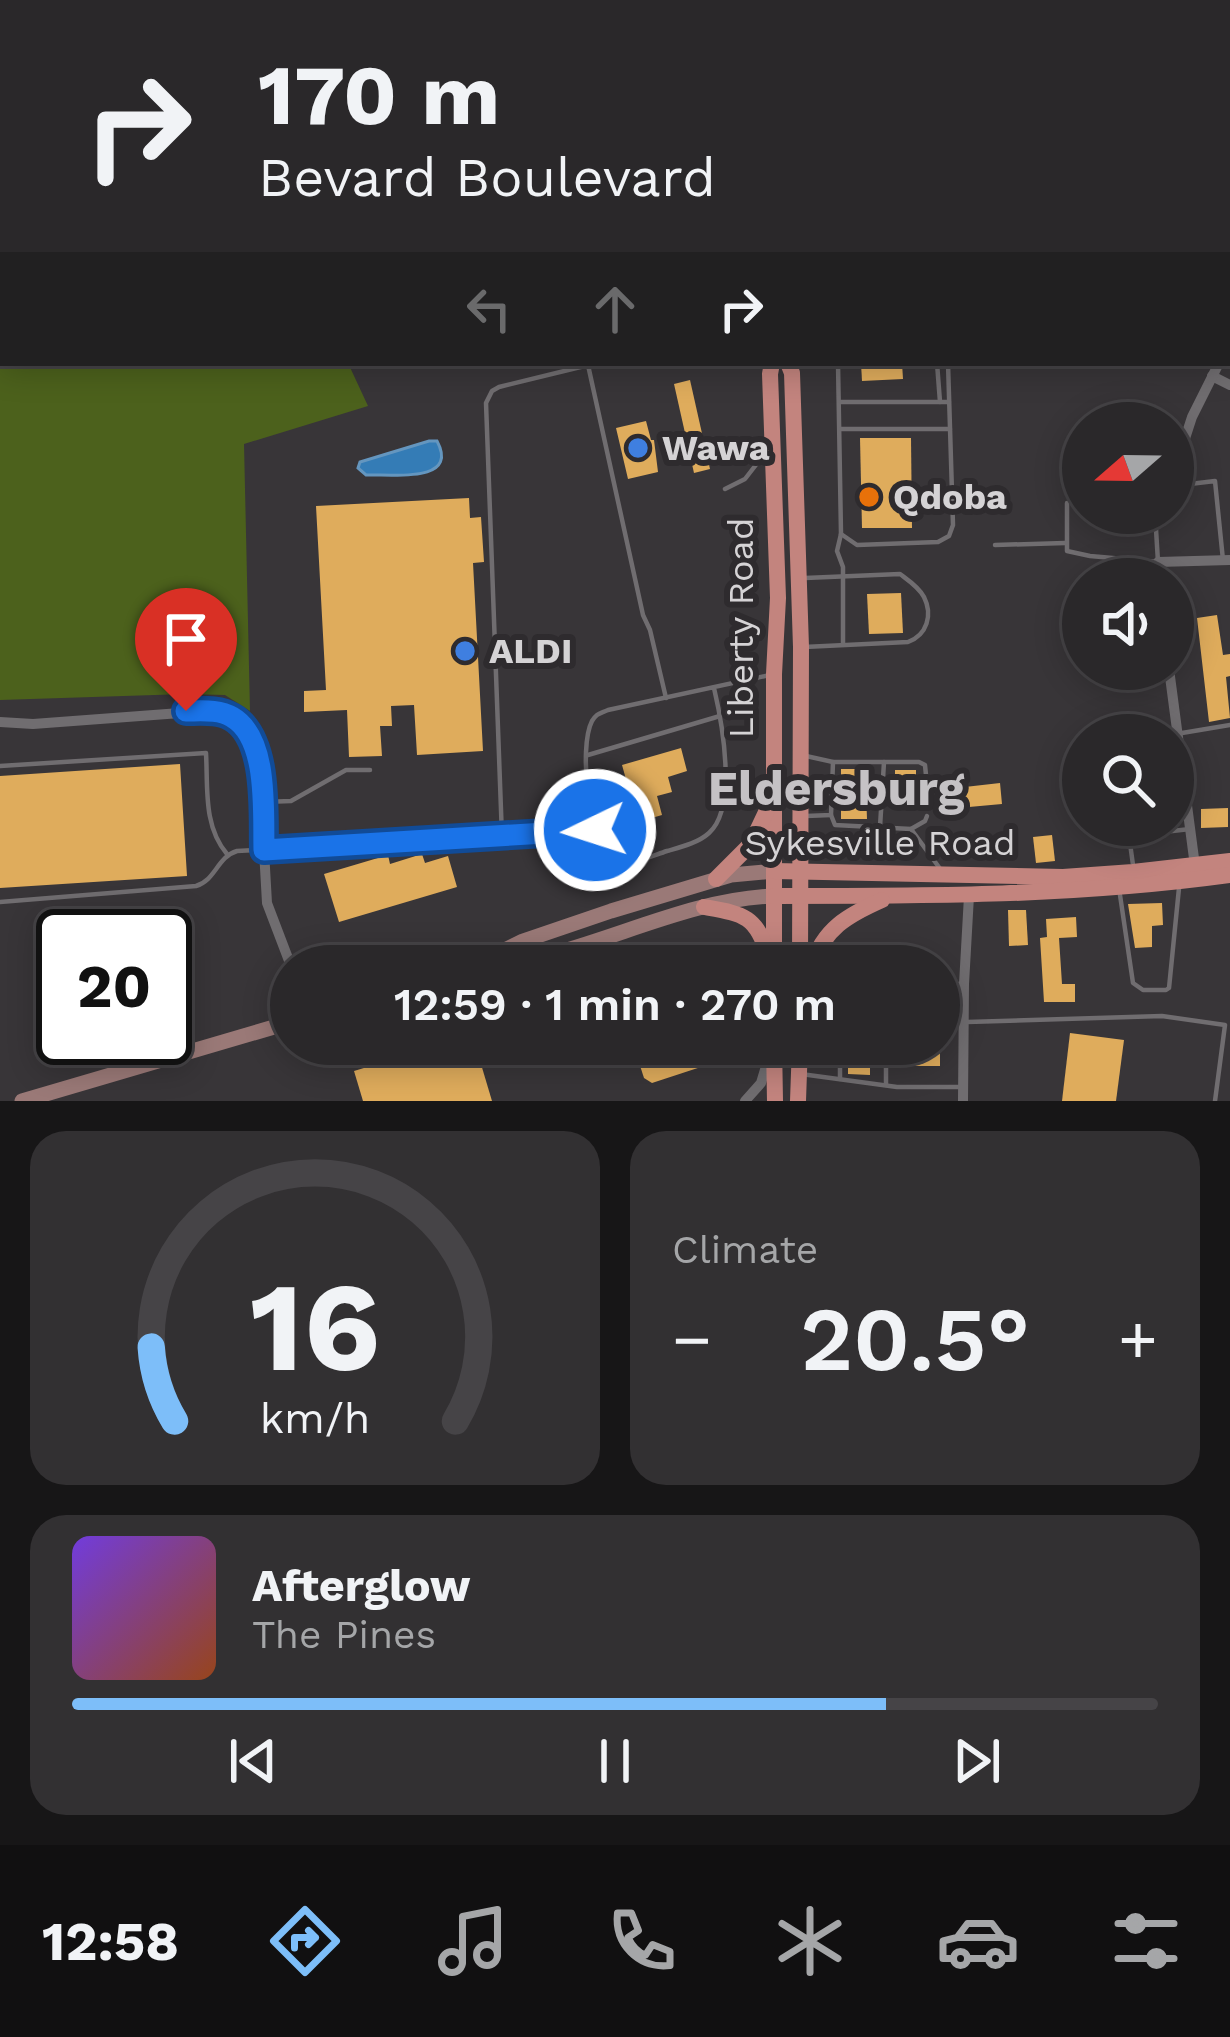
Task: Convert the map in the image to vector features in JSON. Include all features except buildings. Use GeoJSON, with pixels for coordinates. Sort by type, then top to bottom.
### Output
{"type":"FeatureCollection","features":[{"type":"Feature","properties":{"kind":"main road","name":"Liberty Road"},"geometry":{"type":"LineString","coordinates":[[771,366],[778,598],[773,945]]}},
{"type":"Feature","properties":{"kind":"main road","name":"Liberty Road"},"geometry":{"type":"LineString","coordinates":[[789,366],[801,647],[800,945]]}},
{"type":"Feature","properties":{"kind":"main road"},"geometry":{"type":"LineString","coordinates":[[716,878],[751,844],[774,794]]}},
{"type":"Feature","properties":{"kind":"main road","name":"Sykesville Road"},"geometry":{"type":"LineString","coordinates":[[516,945],[743,872],[1063,877],[1230,861]]}},
{"type":"Feature","properties":{"kind":"main road","name":"Sykesville Road"},"geometry":{"type":"LineString","coordinates":[[582,945],[741,898],[1120,889],[1230,875]]}},
{"type":"Feature","properties":{"kind":"main road"},"geometry":{"type":"LineString","coordinates":[[820,945],[847,916],[890,896]]}},
{"type":"Feature","properties":{"kind":"main road"},"geometry":{"type":"LineString","coordinates":[[704,907],[751,919],[765,945]]}},
{"type":"Feature","properties":{"kind":"main road"},"geometry":{"type":"LineString","coordinates":[[22,1101],[270,1028]]}},
{"type":"Feature","properties":{"kind":"main road"},"geometry":{"type":"LineString","coordinates":[[774,1065],[775,1101]]}},
{"type":"Feature","properties":{"kind":"main road"},"geometry":{"type":"LineString","coordinates":[[798,1101],[799,1065]]}},
{"type":"Feature","properties":{"kind":"street"},"geometry":{"type":"LineString","coordinates":[[0,232],[0,242]]}},
{"type":"Feature","properties":{"kind":"street"},"geometry":{"type":"LineString","coordinates":[[1194,413],[1217,366]]}},
{"type":"Feature","properties":{"kind":"street"},"geometry":{"type":"LineString","coordinates":[[1212,376],[1230,385]]}},
{"type":"Feature","properties":{"kind":"street"},"geometry":{"type":"LineString","coordinates":[[1194,561],[1226,560]]}},
{"type":"Feature","properties":{"kind":"street"},"geometry":{"type":"LineString","coordinates":[[0,722],[33,724],[186,711],[220,712],[241,724],[256,746],[267,903],[283,945]]}},
{"type":"Feature","properties":{"kind":"street"},"geometry":{"type":"LineString","coordinates":[[1192,846],[1195,866]]}},
{"type":"Feature","properties":{"kind":"street"},"geometry":{"type":"LineString","coordinates":[[963,1094],[969,896]]}},
{"type":"Feature","properties":{"kind":"street"},"geometry":{"type":"LineString","coordinates":[[746,1101],[761,1083],[767,1065]]}},
{"type":"Feature","properties":{"kind":"lane"},"geometry":{"type":"LineString","coordinates":[[502,837],[486,404],[499,387],[580,366]]}},
{"type":"Feature","properties":{"kind":"lane"},"geometry":{"type":"LineString","coordinates":[[588,366],[666,698]]}},
{"type":"Feature","properties":{"kind":"lane"},"geometry":{"type":"LineString","coordinates":[[838,366],[841,534],[837,551],[843,567],[843,644]]}},
{"type":"Feature","properties":{"kind":"lane"},"geometry":{"type":"LineString","coordinates":[[937,366],[940,402]]}},
{"type":"Feature","properties":{"kind":"lane"},"geometry":{"type":"LineString","coordinates":[[841,534],[857,545],[938,542],[949,536],[953,525],[948,366]]}},
{"type":"Feature","properties":{"kind":"lane"},"geometry":{"type":"LineString","coordinates":[[840,402],[949,402]]}},
{"type":"Feature","properties":{"kind":"lane"},"geometry":{"type":"LineString","coordinates":[[841,429],[950,429]]}},
{"type":"Feature","properties":{"kind":"lane"},"geometry":{"type":"LineString","coordinates":[[725,489],[745,479],[772,444]]}},
{"type":"Feature","properties":{"kind":"lane"},"geometry":{"type":"LineString","coordinates":[[1194,484],[1215,481],[1226,560]]}},
{"type":"Feature","properties":{"kind":"lane"},"geometry":{"type":"LineString","coordinates":[[1065,534],[1067,551],[1113,558]]}},
{"type":"Feature","properties":{"kind":"lane"},"geometry":{"type":"LineString","coordinates":[[995,545],[1065,543]]}},
{"type":"Feature","properties":{"kind":"lane"},"geometry":{"type":"LineString","coordinates":[[799,579],[900,574],[927,600],[928,615],[926,628],[908,642],[801,647]]}},
{"type":"Feature","properties":{"kind":"lane"},"geometry":{"type":"LineString","coordinates":[[714,688],[724,736],[724,806],[716,826],[706,836],[652,856],[620,864],[605,859],[587,778],[590,728],[599,713],[774,674]]}},
{"type":"Feature","properties":{"kind":"lane"},"geometry":{"type":"LineString","coordinates":[[587,755],[720,716]]}},
{"type":"Feature","properties":{"kind":"lane"},"geometry":{"type":"LineString","coordinates":[[1194,731],[1230,725]]}},
{"type":"Feature","properties":{"kind":"lane"},"geometry":{"type":"LineString","coordinates":[[0,766],[206,753],[211,826],[227,854]]}},
{"type":"Feature","properties":{"kind":"lane"},"geometry":{"type":"LineString","coordinates":[[800,755],[833,762],[919,762],[925,765],[928,796]]}},
{"type":"Feature","properties":{"kind":"lane"},"geometry":{"type":"LineString","coordinates":[[833,762],[831,815],[835,825],[910,829],[927,816]]}},
{"type":"Feature","properties":{"kind":"lane"},"geometry":{"type":"LineString","coordinates":[[880,827],[884,762]]}},
{"type":"Feature","properties":{"kind":"lane"},"geometry":{"type":"LineString","coordinates":[[262,802],[291,801],[346,770],[370,770]]}},
{"type":"Feature","properties":{"kind":"lane"},"geometry":{"type":"LineString","coordinates":[[800,816],[831,815]]}},
{"type":"Feature","properties":{"kind":"lane"},"geometry":{"type":"LineString","coordinates":[[910,829],[943,874]]}},
{"type":"Feature","properties":{"kind":"lane"},"geometry":{"type":"LineString","coordinates":[[0,902],[196,886],[210,879],[227,854],[595,830]]}},
{"type":"Feature","properties":{"kind":"lane"},"geometry":{"type":"LineString","coordinates":[[1130,846],[1133,872]]}},
{"type":"Feature","properties":{"kind":"lane"},"geometry":{"type":"LineString","coordinates":[[1120,889],[1132,983],[1143,990],[1166,990],[1179,882]]}},
{"type":"Feature","properties":{"kind":"lane"},"geometry":{"type":"LineString","coordinates":[[963,1022],[1162,1016],[1226,1025],[1215,1101]]}},
{"type":"Feature","properties":{"kind":"lane"},"geometry":{"type":"LineString","coordinates":[[840,1065],[840,1079]]}},
{"type":"Feature","properties":{"kind":"lane"},"geometry":{"type":"LineString","coordinates":[[886,1065],[886,1085]]}},
{"type":"Feature","properties":{"kind":"lane"},"geometry":{"type":"LineString","coordinates":[[799,1074],[963,1094]]}},
{"type":"Feature","properties":{"kind":"green space"},"geometry":{"type":"Polygon","coordinates":[[[0,366],[349,366],[368,406],[244,444],[250,711],[225,695],[0,700],[0,366]]]}},
{"type":"Feature","properties":{"kind":"water"},"geometry":{"type":"Polygon","coordinates":[[[437,441],[442,455],[431,470],[366,475],[358,468],[360,462],[437,441]]]}},
{"type":"Feature","properties":{"kind":"place","name":"Wawa"},"geometry":{"type":"Point","coordinates":[638,448]}},
{"type":"Feature","properties":{"kind":"place","name":"Qdoba"},"geometry":{"type":"Point","coordinates":[869,497]}},
{"type":"Feature","properties":{"kind":"place","name":"ALDI"},"geometry":{"type":"Point","coordinates":[465,651]}},
{"type":"Feature","properties":{"kind":"district","name":"Eldersburg"},"geometry":{"type":"Point","coordinates":[836,788]}},
{"type":"Feature","properties":{"kind":"route"},"geometry":{"type":"LineString","coordinates":[[186,711],[233,717],[256,746],[264,850],[595,830]]}}]}
